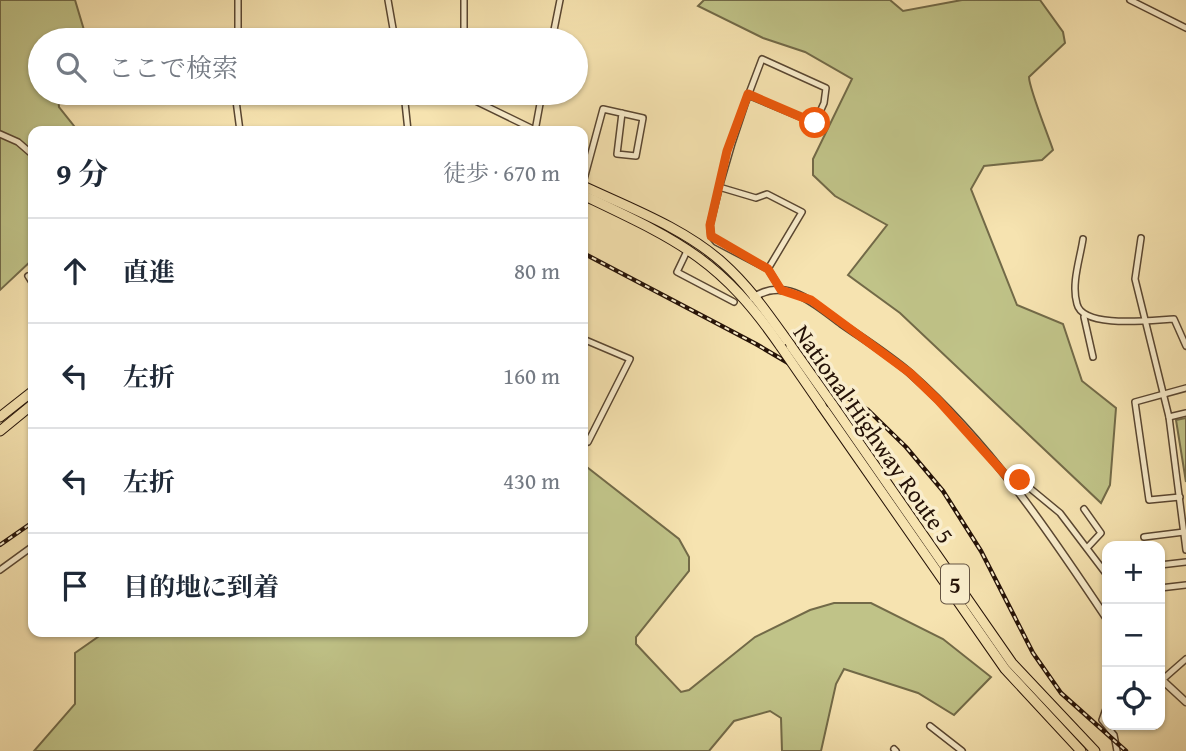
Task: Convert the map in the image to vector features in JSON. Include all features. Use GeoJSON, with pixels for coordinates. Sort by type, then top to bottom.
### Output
{"type":"FeatureCollection","features":[{"type":"Feature","properties":{"kind":"highway","name":"National Highway Route 5"},"geometry":{"type":"LineString","coordinates":[[588,187],[724,263],[786,346],[1005,669],[1082,751]]}},
{"type":"Feature","properties":{"kind":"highway","name":"National Highway Route 5"},"geometry":{"type":"LineString","coordinates":[[588,197],[691,244]]}},
{"type":"Feature","properties":{"kind":"highway"},"geometry":{"type":"LineString","coordinates":[[0,417],[28,395]]}},
{"type":"Feature","properties":{"kind":"highway","name":"National Highway Route 5"},"geometry":{"type":"LineString","coordinates":[[826,405],[1012,663],[1095,751]]}},
{"type":"Feature","properties":{"kind":"highway"},"geometry":{"type":"LineString","coordinates":[[0,431],[28,408]]}},
{"type":"Feature","properties":{"kind":"street"},"geometry":{"type":"LineString","coordinates":[[238,0],[238,28]]}},
{"type":"Feature","properties":{"kind":"street"},"geometry":{"type":"LineString","coordinates":[[388,0],[393,28]]}},
{"type":"Feature","properties":{"kind":"street"},"geometry":{"type":"LineString","coordinates":[[464,0],[464,28]]}},
{"type":"Feature","properties":{"kind":"street"},"geometry":{"type":"LineString","coordinates":[[554,28],[560,0]]}},
{"type":"Feature","properties":{"kind":"street"},"geometry":{"type":"LineString","coordinates":[[1130,0],[1186,28]]}},
{"type":"Feature","properties":{"kind":"street"},"geometry":{"type":"LineString","coordinates":[[748,94],[815,123],[824,103],[826,88],[762,59],[748,94],[727,151],[710,225],[711,236],[768,269],[781,290]]}},
{"type":"Feature","properties":{"kind":"street"},"geometry":{"type":"LineString","coordinates":[[237,105],[239,126]]}},
{"type":"Feature","properties":{"kind":"street"},"geometry":{"type":"LineString","coordinates":[[405,105],[407,126]]}},
{"type":"Feature","properties":{"kind":"street"},"geometry":{"type":"LineString","coordinates":[[486,105],[526,126]]}},
{"type":"Feature","properties":{"kind":"street"},"geometry":{"type":"LineString","coordinates":[[536,126],[540,105]]}},
{"type":"Feature","properties":{"kind":"street"},"geometry":{"type":"LineString","coordinates":[[588,165],[603,109],[643,117],[636,156],[617,154],[622,113]]}},
{"type":"Feature","properties":{"kind":"street"},"geometry":{"type":"LineString","coordinates":[[0,134],[18,142],[28,151]]}},
{"type":"Feature","properties":{"kind":"street"},"geometry":{"type":"LineString","coordinates":[[719,187],[756,198],[767,194],[802,212],[768,269]]}},
{"type":"Feature","properties":{"kind":"street"},"geometry":{"type":"LineString","coordinates":[[1141,238],[1135,279],[1169,417],[1186,551]]}},
{"type":"Feature","properties":{"kind":"street"},"geometry":{"type":"LineString","coordinates":[[1083,239],[1076,303],[1084,317],[1093,357]]}},
{"type":"Feature","properties":{"kind":"street"},"geometry":{"type":"LineString","coordinates":[[691,244],[677,272],[734,302]]}},
{"type":"Feature","properties":{"kind":"street"},"geometry":{"type":"LineString","coordinates":[[752,299],[764,290],[781,290],[811,300],[910,373],[1010,480],[1102,612]]}},
{"type":"Feature","properties":{"kind":"street"},"geometry":{"type":"LineString","coordinates":[[1084,317],[1174,319],[1186,346]]}},
{"type":"Feature","properties":{"kind":"street"},"geometry":{"type":"LineString","coordinates":[[588,341],[631,359],[588,442]]}},
{"type":"Feature","properties":{"kind":"street"},"geometry":{"type":"LineString","coordinates":[[1180,497],[1149,500],[1135,401],[1186,388]]}},
{"type":"Feature","properties":{"kind":"street"},"geometry":{"type":"LineString","coordinates":[[1169,417],[1186,413]]}},
{"type":"Feature","properties":{"kind":"street"},"geometry":{"type":"LineString","coordinates":[[1010,480],[1020,480],[1060,513],[1102,568]]}},
{"type":"Feature","properties":{"kind":"street"},"geometry":{"type":"LineString","coordinates":[[1084,509],[1101,533],[1099,539],[1087,548]]}},
{"type":"Feature","properties":{"kind":"street"},"geometry":{"type":"LineString","coordinates":[[1144,537],[1184,533]]}},
{"type":"Feature","properties":{"kind":"street"},"geometry":{"type":"LineString","coordinates":[[0,570],[28,550]]}},
{"type":"Feature","properties":{"kind":"street"},"geometry":{"type":"LineString","coordinates":[[1165,564],[1186,562]]}},
{"type":"Feature","properties":{"kind":"street"},"geometry":{"type":"LineString","coordinates":[[1165,587],[1186,585]]}},
{"type":"Feature","properties":{"kind":"street"},"geometry":{"type":"LineString","coordinates":[[1165,676],[1186,659]]}},
{"type":"Feature","properties":{"kind":"street"},"geometry":{"type":"LineString","coordinates":[[1165,683],[1186,702]]}},
{"type":"Feature","properties":{"kind":"street"},"geometry":{"type":"LineString","coordinates":[[930,726],[962,751]]}},
{"type":"Feature","properties":{"kind":"street"},"geometry":{"type":"LineString","coordinates":[[1110,730],[1114,735],[1117,751]]}},
{"type":"Feature","properties":{"kind":"green space"},"geometry":{"type":"Polygon","coordinates":[[[0,0],[75,0],[83,28],[28,28],[28,105],[59,105],[74,126],[28,126],[28,264],[0,290],[0,0]]]}},
{"type":"Feature","properties":{"kind":"green space"},"geometry":{"type":"Polygon","coordinates":[[[704,0],[890,0],[903,11],[962,0],[1040,0],[1063,32],[1065,43],[1029,77],[1053,150],[1042,160],[984,166],[971,189],[1017,305],[1063,324],[1082,381],[1116,408],[1110,485],[1101,503],[900,313],[848,275],[887,225],[835,196],[813,175],[813,159],[852,79],[805,52],[763,38],[698,6],[704,0]]]}},
{"type":"Feature","properties":{"kind":"green space"},"geometry":{"type":"Polygon","coordinates":[[[1186,418],[1186,482],[1176,420],[1186,418]]]}},
{"type":"Feature","properties":{"kind":"green space"},"geometry":{"type":"Polygon","coordinates":[[[588,468],[679,539],[689,557],[689,571],[636,637],[636,644],[681,692],[689,690],[755,637],[810,610],[834,603],[871,603],[943,639],[991,677],[954,715],[918,693],[844,669],[836,684],[821,751],[782,751],[781,718],[770,711],[734,721],[709,751],[34,751],[75,704],[75,653],[98,637],[588,637],[588,468]]]}},
{"type":"Feature","properties":{"kind":"railway"},"geometry":{"type":"LineString","coordinates":[[588,256],[756,344],[868,410],[906,447],[943,491],[981,551],[1033,653],[1061,693],[1126,751]]}},
{"type":"Feature","properties":{"kind":"railway"},"geometry":{"type":"LineString","coordinates":[[0,545],[28,525]]}},
{"type":"Feature","properties":{"kind":"route"},"geometry":{"type":"LineString","coordinates":[[815,123],[748,94],[727,151],[710,225],[711,236],[716,242],[768,269],[781,290],[811,300],[910,373],[1010,480],[1020,480]]}}]}
